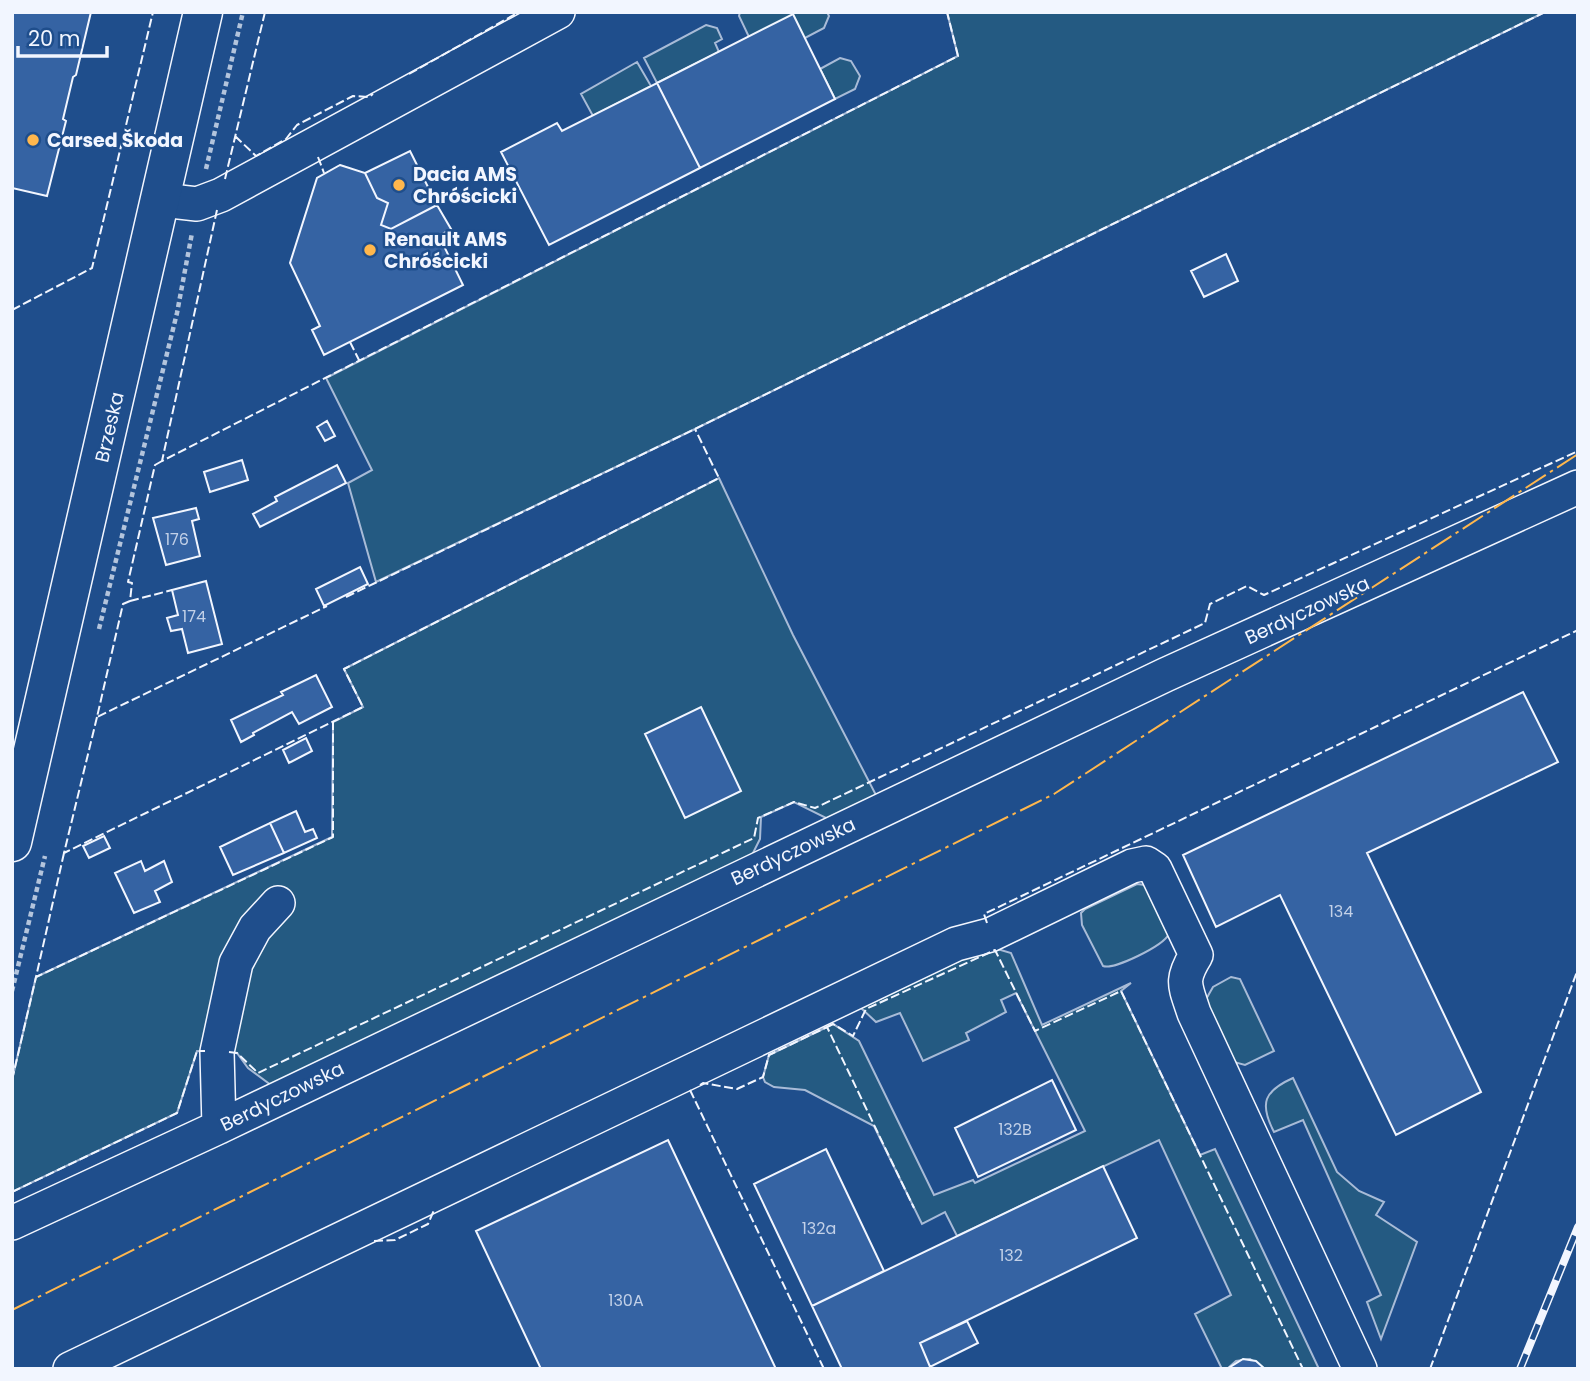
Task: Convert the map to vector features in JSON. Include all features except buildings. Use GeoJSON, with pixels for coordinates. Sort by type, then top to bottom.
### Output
{"type":"FeatureCollection","features":[{"type":"Feature","properties":{"kind":"main road","name":"Brzeska"},"geometry":{"type":"LineString","coordinates":[[30,843],[180,202],[203,12]]}},
{"type":"Feature","properties":{"kind":"street"},"geometry":{"type":"LineString","coordinates":[[180,202],[221,195],[558,12]]}},
{"type":"Feature","properties":{"kind":"street","name":"Berdyczowska"},"geometry":{"type":"LineString","coordinates":[[12,1223],[219,1127],[1165,675],[1578,487]]}},
{"type":"Feature","properties":{"kind":"street"},"geometry":{"type":"LineString","coordinates":[[70,1369],[956,944],[990,935],[1132,866],[1146,863],[1155,869],[1196,955],[1185,972],[1185,985],[1194,1013],[1360,1369]]}},
{"type":"Feature","properties":{"kind":"street"},"geometry":{"type":"LineString","coordinates":[[219,1127],[217,1052],[236,963],[255,928],[278,902]]}},
{"type":"Feature","properties":{"kind":"path"},"geometry":{"type":"LineString","coordinates":[[99,631],[177,313],[180,202],[243,12]]}},
{"type":"Feature","properties":{"kind":"path"},"geometry":{"type":"LineString","coordinates":[[12,991],[30,843]]}},
{"type":"Feature","properties":{"kind":"shaded area"},"geometry":{"type":"Polygon","coordinates":[[[740,12],[827,12],[829,16],[824,28],[805,38],[749,37],[739,16],[740,12]]]}},
{"type":"Feature","properties":{"kind":"shaded area"},"geometry":{"type":"Polygon","coordinates":[[[947,12],[1545,12],[695,429],[376,582],[348,483],[372,470],[326,378],[958,56],[947,12]]]}},
{"type":"Feature","properties":{"kind":"shaded area"},"geometry":{"type":"Polygon","coordinates":[[[706,25],[717,28],[722,39],[715,43],[719,52],[657,83],[644,58],[706,25]]]}},
{"type":"Feature","properties":{"kind":"shaded area"},"geometry":{"type":"Polygon","coordinates":[[[840,58],[851,61],[860,76],[855,89],[835,99],[820,69],[840,58]]]}},
{"type":"Feature","properties":{"kind":"shaded area"},"geometry":{"type":"Polygon","coordinates":[[[637,62],[651,86],[593,116],[581,94],[637,62]]]}},
{"type":"Feature","properties":{"kind":"shaded area"},"geometry":{"type":"Polygon","coordinates":[[[719,478],[793,635],[877,797],[828,819],[794,802],[761,817],[760,839],[751,857],[271,1085],[248,1068],[237,1053],[197,1051],[177,1113],[12,1192],[12,1080],[36,977],[332,837],[333,722],[363,707],[344,669],[719,478]]]}},
{"type":"Feature","properties":{"kind":"shaded area"},"geometry":{"type":"Polygon","coordinates":[[[1137,884],[1145,885],[1169,934],[1158,945],[1138,956],[1103,966],[1082,925],[1081,913],[1137,884]]]}},
{"type":"Feature","properties":{"kind":"shaded area"},"geometry":{"type":"Polygon","coordinates":[[[994,948],[1011,953],[1042,1025],[1131,983],[1121,991],[1200,1155],[1215,1149],[1319,1369],[1265,1369],[1250,1359],[1236,1361],[1227,1369],[1222,1369],[1195,1314],[1231,1295],[1159,1140],[957,1236],[945,1212],[922,1224],[874,1126],[805,1090],[774,1087],[765,1082],[763,1077],[769,1055],[833,1024],[859,1041],[934,1195],[973,1180],[975,1183],[1085,1131],[1016,993],[1001,1000],[1006,1012],[966,1033],[969,1040],[923,1061],[900,1013],[876,1022],[861,1008],[984,949],[994,948]]]}},
{"type":"Feature","properties":{"kind":"shaded area"},"geometry":{"type":"Polygon","coordinates":[[[1231,977],[1240,979],[1274,1051],[1245,1065],[1230,1061],[1205,1001],[1213,987],[1231,977]]]}},
{"type":"Feature","properties":{"kind":"shaded area"},"geometry":{"type":"Polygon","coordinates":[[[1293,1078],[1337,1172],[1359,1191],[1384,1202],[1376,1215],[1417,1242],[1381,1339],[1367,1302],[1381,1295],[1303,1120],[1274,1132],[1269,1122],[1266,1106],[1270,1093],[1293,1078]]]}},
{"type":"Feature","properties":{"kind":"railway"},"geometry":{"type":"LineString","coordinates":[[1520,1369],[1578,1227]]}},
{"type":"Feature","properties":{"kind":"fence"},"geometry":{"type":"LineString","coordinates":[[12,310],[92,268],[153,12]]}},
{"type":"Feature","properties":{"kind":"fence"},"geometry":{"type":"LineString","coordinates":[[225,179],[265,12]]}},
{"type":"Feature","properties":{"kind":"fence"},"geometry":{"type":"LineString","coordinates":[[409,74],[519,12]]}},
{"type":"Feature","properties":{"kind":"fence"},"geometry":{"type":"LineString","coordinates":[[217,210],[162,461],[958,56],[947,12]]}},
{"type":"Feature","properties":{"kind":"fence"},"geometry":{"type":"LineString","coordinates":[[346,597],[1545,12]]}},
{"type":"Feature","properties":{"kind":"fence"},"geometry":{"type":"LineString","coordinates":[[235,136],[256,156],[286,139],[297,125],[353,96],[369,97],[373,94]]}},
{"type":"Feature","properties":{"kind":"fence"},"geometry":{"type":"LineString","coordinates":[[318,157],[324,173]]}},
{"type":"Feature","properties":{"kind":"fence"},"geometry":{"type":"LineString","coordinates":[[350,342],[360,362]]}},
{"type":"Feature","properties":{"kind":"fence"},"geometry":{"type":"LineString","coordinates":[[97,717],[64,853],[363,707],[344,669],[719,478],[695,429]]}},
{"type":"Feature","properties":{"kind":"fence"},"geometry":{"type":"LineString","coordinates":[[229,1052],[237,1053],[258,1073],[754,838],[758,818],[794,802],[815,808],[1205,623],[1210,604],[1247,586],[1264,595],[1578,451]]}},
{"type":"Feature","properties":{"kind":"fence"},"geometry":{"type":"LineString","coordinates":[[162,461],[155,465],[128,582],[132,583],[130,601],[123,604],[97,717],[327,606]]}},
{"type":"Feature","properties":{"kind":"fence"},"geometry":{"type":"LineString","coordinates":[[130,601],[172,590]]}},
{"type":"Feature","properties":{"kind":"fence"},"geometry":{"type":"LineString","coordinates":[[987,923],[984,914],[1578,630]]}},
{"type":"Feature","properties":{"kind":"fence"},"geometry":{"type":"LineString","coordinates":[[64,853],[36,977],[333,837],[333,722]]}},
{"type":"Feature","properties":{"kind":"fence"},"geometry":{"type":"LineString","coordinates":[[827,1027],[833,1024],[853,1036],[866,1009],[995,950],[1035,1031],[1121,991],[1303,1369]]}},
{"type":"Feature","properties":{"kind":"fence"},"geometry":{"type":"LineString","coordinates":[[1430,1369],[1578,969]]}},
{"type":"Feature","properties":{"kind":"fence"},"geometry":{"type":"LineString","coordinates":[[12,1080],[36,977]]}},
{"type":"Feature","properties":{"kind":"fence"},"geometry":{"type":"LineString","coordinates":[[700,1085],[703,1083],[737,1089],[763,1077],[769,1055],[827,1027],[914,1208]]}},
{"type":"Feature","properties":{"kind":"fence"},"geometry":{"type":"LineString","coordinates":[[12,1192],[177,1113],[197,1051],[205,1051]]}},
{"type":"Feature","properties":{"kind":"fence"},"geometry":{"type":"LineString","coordinates":[[690,1090],[824,1369]]}},
{"type":"Feature","properties":{"kind":"fence"},"geometry":{"type":"LineString","coordinates":[[374,1241],[395,1240],[428,1224],[434,1210]]}},
{"type":"Feature","properties":{"kind":"power"},"geometry":{"type":"LineString","coordinates":[[12,1310],[1054,794],[1578,454]]}},
{"type":"Feature","properties":{"kind":"place","name":"Carsed Škoda"},"geometry":{"type":"Point","coordinates":[33,140]}},
{"type":"Feature","properties":{"kind":"place","name":"Dacia AMS Chróścicki"},"geometry":{"type":"Point","coordinates":[399,185]}},
{"type":"Feature","properties":{"kind":"place","name":"Renault AMS Chróścicki"},"geometry":{"type":"Point","coordinates":[370,250]}}]}
